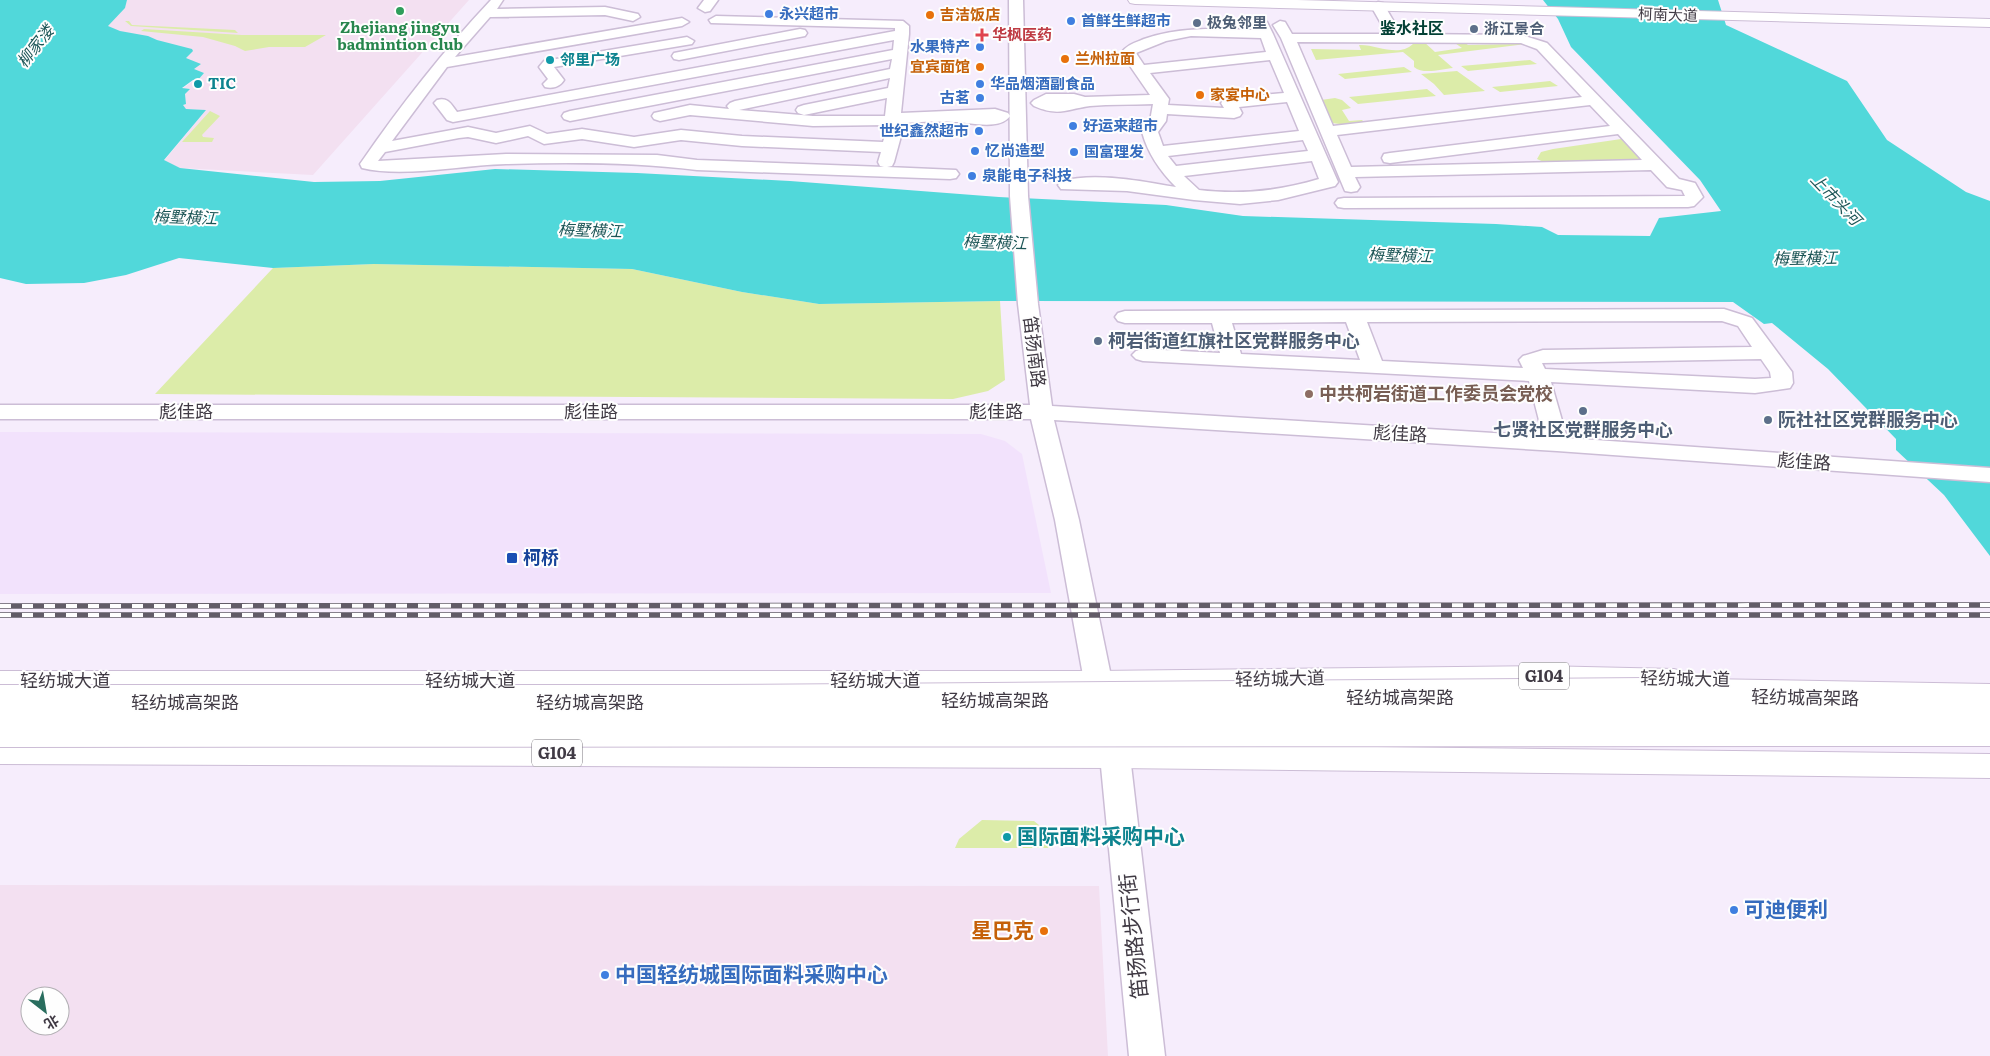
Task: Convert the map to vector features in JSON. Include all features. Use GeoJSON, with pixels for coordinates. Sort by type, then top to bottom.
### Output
{"type":"FeatureCollection","features":[{"type":"Feature","properties":{"kind":"main road","name":"柯南大道"},"geometry":{"type":"LineString","coordinates":[[1136,0],[1990,23]]}},
{"type":"Feature","properties":{"kind":"main road","name":"轻纺城大道"},"geometry":{"type":"LineString","coordinates":[[0,681],[1098,681],[1542,676],[1990,686]]}},
{"type":"Feature","properties":{"kind":"main road","name":"轻纺城高架路"},"geometry":{"type":"LineString","coordinates":[[0,703],[715,704],[1644,696],[1990,702]]}},
{"type":"Feature","properties":{"kind":"main road","name":"轻纺城高架路"},"geometry":{"type":"LineString","coordinates":[[0,729],[1990,728]]}},
{"type":"Feature","properties":{"kind":"main road","name":"G104"},"geometry":{"type":"LineString","coordinates":[[0,752],[239,751],[1115,756],[1990,766]]}},
{"type":"Feature","properties":{"kind":"street","name":"笛扬南路"},"geometry":{"type":"LineString","coordinates":[[1016,0],[1012,112],[1028,304],[1040,389],[1040,412],[1067,520],[1098,681],[1115,756]]}},
{"type":"Feature","properties":{"kind":"street"},"geometry":{"type":"LineString","coordinates":[[441,64],[561,43],[680,17],[690,9],[708,4],[724,14],[724,16],[709,22],[898,24],[902,26],[902,34],[893,119],[896,125],[883,172]]}},
{"type":"Feature","properties":{"kind":"street"},"geometry":{"type":"LineString","coordinates":[[1360,5],[1372,28]]}},
{"type":"Feature","properties":{"kind":"street"},"geometry":{"type":"LineString","coordinates":[[1378,6],[1396,38]]}},
{"type":"Feature","properties":{"kind":"street"},"geometry":{"type":"LineString","coordinates":[[633,17],[605,11],[491,7],[454,47],[404,110],[368,164],[383,167],[506,159],[657,160],[697,165],[950,174]]}},
{"type":"Feature","properties":{"kind":"street"},"geometry":{"type":"LineString","coordinates":[[576,26],[633,17],[680,17],[696,23],[647,118],[690,110],[822,121],[956,117],[1012,112],[1039,103],[1048,108],[1077,107],[1085,102],[1160,104],[1234,113],[1229,103],[1292,97]]}},
{"type":"Feature","properties":{"kind":"street"},"geometry":{"type":"LineString","coordinates":[[1278,22],[1288,38],[1343,168],[1351,203],[1511,185],[1655,165]]}},
{"type":"Feature","properties":{"kind":"street"},"geometry":{"type":"LineString","coordinates":[[520,90],[852,23]]}},
{"type":"Feature","properties":{"kind":"street"},"geometry":{"type":"LineString","coordinates":[[1288,38],[1372,28],[1396,38],[1522,39],[1535,42],[1542,46],[1673,183],[1688,187],[1694,197],[1688,202],[1343,168]]}},
{"type":"Feature","properties":{"kind":"street"},"geometry":{"type":"LineString","coordinates":[[1067,185],[1089,182],[1115,183],[1194,195],[1230,198],[1294,193],[1328,182],[1264,30],[1191,32],[1163,37],[1134,48],[1128,53],[1160,104],[1158,121],[1150,132],[1152,143],[1164,162],[1194,195]]}},
{"type":"Feature","properties":{"kind":"street"},"geometry":{"type":"LineString","coordinates":[[442,104],[453,117],[902,34]]}},
{"type":"Feature","properties":{"kind":"street"},"geometry":{"type":"LineString","coordinates":[[550,84],[557,80],[546,67],[549,64],[687,41]]}},
{"type":"Feature","properties":{"kind":"street"},"geometry":{"type":"LineString","coordinates":[[561,43],[578,60]]}},
{"type":"Feature","properties":{"kind":"street"},"geometry":{"type":"LineString","coordinates":[[454,47],[473,44]]}},
{"type":"Feature","properties":{"kind":"street"},"geometry":{"type":"LineString","coordinates":[[570,116],[900,53]]}},
{"type":"Feature","properties":{"kind":"street"},"geometry":{"type":"LineString","coordinates":[[1144,76],[1211,63],[1274,55]]}},
{"type":"Feature","properties":{"kind":"street"},"geometry":{"type":"LineString","coordinates":[[1144,76],[1280,70]]}},
{"type":"Feature","properties":{"kind":"street"},"geometry":{"type":"LineString","coordinates":[[1144,76],[1197,71]]}},
{"type":"Feature","properties":{"kind":"street"},"geometry":{"type":"LineString","coordinates":[[711,111],[899,72]]}},
{"type":"Feature","properties":{"kind":"street"},"geometry":{"type":"LineString","coordinates":[[772,117],[897,90]]}},
{"type":"Feature","properties":{"kind":"street"},"geometry":{"type":"LineString","coordinates":[[404,110],[462,100]]}},
{"type":"Feature","properties":{"kind":"street"},"geometry":{"type":"LineString","coordinates":[[1327,131],[1350,133],[1594,100]]}},
{"type":"Feature","properties":{"kind":"street"},"geometry":{"type":"LineString","coordinates":[[379,148],[459,132],[496,138],[571,122],[573,119],[560,107],[524,112],[491,110]]}},
{"type":"Feature","properties":{"kind":"street"},"geometry":{"type":"LineString","coordinates":[[763,142],[789,118]]}},
{"type":"Feature","properties":{"kind":"street"},"geometry":{"type":"LineString","coordinates":[[623,161],[643,126]]}},
{"type":"Feature","properties":{"kind":"street"},"geometry":{"type":"LineString","coordinates":[[1343,168],[1623,129]]}},
{"type":"Feature","properties":{"kind":"street"},"geometry":{"type":"LineString","coordinates":[[530,131],[544,139],[582,134],[634,142],[681,134],[763,142],[890,147]]}},
{"type":"Feature","properties":{"kind":"street"},"geometry":{"type":"LineString","coordinates":[[1164,162],[1308,135]]}},
{"type":"Feature","properties":{"kind":"street"},"geometry":{"type":"LineString","coordinates":[[1164,162],[1317,155]]}},
{"type":"Feature","properties":{"kind":"street"},"geometry":{"type":"LineString","coordinates":[[1164,162],[1221,156]]}},
{"type":"Feature","properties":{"kind":"street"},"geometry":{"type":"LineString","coordinates":[[1143,355],[1373,365],[1538,375],[1755,386],[1782,383],[1781,372],[1745,322],[1724,315],[1629,335],[1530,360],[1538,375],[1557,444]]}},
{"type":"Feature","properties":{"kind":"street"},"geometry":{"type":"LineString","coordinates":[[1220,316],[1232,359]]}},
{"type":"Feature","properties":{"kind":"street"},"geometry":{"type":"LineString","coordinates":[[1354,316],[1373,365]]}},
{"type":"Feature","properties":{"kind":"street"},"geometry":{"type":"LineString","coordinates":[[1125,317],[1354,316],[1629,335],[1768,353]]}},
{"type":"Feature","properties":{"kind":"street","name":"彪佳路"},"geometry":{"type":"LineString","coordinates":[[0,412],[1040,412],[1557,444],[1990,475]]}},
{"type":"Feature","properties":{"kind":"street","name":"笛扬路步行街"},"geometry":{"type":"LineString","coordinates":[[1115,756],[1148,1056]]}},
{"type":"Feature","properties":{"kind":"shaded area"},"geometry":{"type":"Polygon","coordinates":[[[127,0],[469,0],[313,175],[180,168],[164,161],[206,110],[186,109],[182,105],[186,104],[185,94],[189,89],[182,89],[204,73],[193,69],[200,64],[186,58],[189,53],[157,40],[119,31],[107,26],[125,8],[127,0]]]}},
{"type":"Feature","properties":{"kind":"shaded area"},"geometry":{"type":"Polygon","coordinates":[[[0,432],[981,434],[1005,441],[1022,454],[1051,593],[0,594],[0,432]]]}},
{"type":"Feature","properties":{"kind":"shaded area","name":"中国轻纺城国际面料采购中心"},"geometry":{"type":"Polygon","coordinates":[[[0,885],[1099,886],[1108,1056],[0,1056],[0,885]]]}},
{"type":"Feature","properties":{"kind":"green space"},"geometry":{"type":"Polygon","coordinates":[[[125,21],[129,21],[132,25],[235,30],[238,33],[131,26],[125,21]]]}},
{"type":"Feature","properties":{"kind":"green space"},"geometry":{"type":"Polygon","coordinates":[[[144,29],[242,35],[326,35],[305,47],[269,47],[245,51],[235,46],[203,37],[141,31],[144,29]]]}},
{"type":"Feature","properties":{"kind":"green space"},"geometry":{"type":"Polygon","coordinates":[[[1413,41],[1423,41],[1435,52],[1462,48],[1452,41],[1462,41],[1468,45],[1515,44],[1513,41],[1527,44],[1438,55],[1453,68],[1427,71],[1414,67],[1414,61],[1403,52],[1316,60],[1311,49],[1361,50],[1359,45],[1366,45],[1401,50],[1413,44],[1413,41]]]}},
{"type":"Feature","properties":{"kind":"green space"},"geometry":{"type":"Polygon","coordinates":[[[1530,60],[1537,64],[1468,71],[1461,66],[1530,60]]]}},
{"type":"Feature","properties":{"kind":"green space"},"geometry":{"type":"Polygon","coordinates":[[[1404,67],[1412,72],[1345,79],[1338,74],[1404,67]]]}},
{"type":"Feature","properties":{"kind":"green space"},"geometry":{"type":"Polygon","coordinates":[[[1457,71],[1485,91],[1444,95],[1421,74],[1457,71]]]}},
{"type":"Feature","properties":{"kind":"green space"},"geometry":{"type":"Polygon","coordinates":[[[1550,81],[1558,86],[1500,92],[1492,87],[1550,81]]]}},
{"type":"Feature","properties":{"kind":"green space"},"geometry":{"type":"Polygon","coordinates":[[[1427,89],[1436,96],[1358,104],[1349,97],[1427,89]]]}},
{"type":"Feature","properties":{"kind":"green space"},"geometry":{"type":"Polygon","coordinates":[[[1335,98],[1342,100],[1351,108],[1342,110],[1349,121],[1362,120],[1366,124],[1354,126],[1332,123],[1321,100],[1335,98]]]}},
{"type":"Feature","properties":{"kind":"green space"},"geometry":{"type":"Polygon","coordinates":[[[210,111],[220,116],[202,135],[203,137],[214,138],[212,142],[182,142],[210,111]]]}},
{"type":"Feature","properties":{"kind":"green space"},"geometry":{"type":"Polygon","coordinates":[[[1628,138],[1641,156],[1633,163],[1548,164],[1537,159],[1541,152],[1553,149],[1628,138]]]}},
{"type":"Feature","properties":{"kind":"green space"},"geometry":{"type":"Polygon","coordinates":[[[374,264],[632,269],[742,292],[819,304],[1000,301],[1005,380],[988,391],[953,399],[155,394],[273,268],[374,264]]]}},
{"type":"Feature","properties":{"kind":"green space"},"geometry":{"type":"Polygon","coordinates":[[[982,820],[1034,821],[1049,833],[1053,848],[955,848],[959,839],[982,820]]]}},
{"type":"Feature","properties":{"kind":"water"},"geometry":{"type":"Polygon","coordinates":[[[0,0],[127,0],[125,8],[108,26],[120,31],[148,36],[192,49],[193,51],[186,58],[201,64],[194,69],[204,73],[198,80],[193,80],[182,88],[190,89],[185,94],[186,104],[183,105],[186,109],[206,110],[164,160],[180,168],[314,182],[380,181],[495,169],[637,173],[790,181],[999,197],[1166,205],[1243,216],[1496,224],[1542,227],[1558,235],[1650,236],[1659,218],[1721,211],[1700,180],[1571,47],[1558,19],[1543,0],[1718,0],[1726,25],[1847,81],[1887,140],[1966,192],[1990,201],[1990,556],[1944,495],[1896,450],[1896,439],[1828,369],[1772,323],[1764,324],[1733,302],[1000,301],[819,304],[742,292],[632,269],[374,264],[273,268],[179,258],[126,275],[84,283],[26,284],[0,278],[0,0]]]}},
{"type":"Feature","properties":{"kind":"railway"},"geometry":{"type":"LineString","coordinates":[[0,606],[1990,605]]}},
{"type":"Feature","properties":{"kind":"railway"},"geometry":{"type":"LineString","coordinates":[[0,615],[1990,615]]}},
{"type":"Feature","properties":{"kind":"place","name":"Zhejiang jingyu badmintion club"},"geometry":{"type":"Point","coordinates":[400,11]}},
{"type":"Feature","properties":{"kind":"place","name":"永兴超市"},"geometry":{"type":"Point","coordinates":[769,14]}},
{"type":"Feature","properties":{"kind":"place","name":"吉洁饭店"},"geometry":{"type":"Point","coordinates":[930,15]}},
{"type":"Feature","properties":{"kind":"place","name":"首鲜生鲜超市"},"geometry":{"type":"Point","coordinates":[1071,21]}},
{"type":"Feature","properties":{"kind":"place","name":"极兔邻里"},"geometry":{"type":"Point","coordinates":[1197,23]}},
{"type":"Feature","properties":{"kind":"place","name":"浙江景合"},"geometry":{"type":"Point","coordinates":[1474,29]}},
{"type":"Feature","properties":{"kind":"place","name":"华枫医药"},"geometry":{"type":"Point","coordinates":[982,35]}},
{"type":"Feature","properties":{"kind":"place","name":"水果特产"},"geometry":{"type":"Point","coordinates":[980,47]}},
{"type":"Feature","properties":{"kind":"place","name":"兰州拉面"},"geometry":{"type":"Point","coordinates":[1065,59]}},
{"type":"Feature","properties":{"kind":"place","name":"邻里广场"},"geometry":{"type":"Point","coordinates":[550,60]}},
{"type":"Feature","properties":{"kind":"place","name":"宜宾面馆"},"geometry":{"type":"Point","coordinates":[980,67]}},
{"type":"Feature","properties":{"kind":"place","name":"TIC"},"geometry":{"type":"Point","coordinates":[198,84]}},
{"type":"Feature","properties":{"kind":"place","name":"华品烟酒副食品"},"geometry":{"type":"Point","coordinates":[980,84]}},
{"type":"Feature","properties":{"kind":"place","name":"家宴中心"},"geometry":{"type":"Point","coordinates":[1200,95]}},
{"type":"Feature","properties":{"kind":"place","name":"古茗"},"geometry":{"type":"Point","coordinates":[980,98]}},
{"type":"Feature","properties":{"kind":"place","name":"好运来超市"},"geometry":{"type":"Point","coordinates":[1073,126]}},
{"type":"Feature","properties":{"kind":"place","name":"世纪鑫然超市"},"geometry":{"type":"Point","coordinates":[979,131]}},
{"type":"Feature","properties":{"kind":"place","name":"忆尚造型"},"geometry":{"type":"Point","coordinates":[975,151]}},
{"type":"Feature","properties":{"kind":"place","name":"国富理发"},"geometry":{"type":"Point","coordinates":[1074,152]}},
{"type":"Feature","properties":{"kind":"place","name":"泉能电子科技"},"geometry":{"type":"Point","coordinates":[972,176]}},
{"type":"Feature","properties":{"kind":"place","name":"柯岩街道红旗社区党群服务中心"},"geometry":{"type":"Point","coordinates":[1098,341]}},
{"type":"Feature","properties":{"kind":"place","name":"中共柯岩街道工作委员会党校"},"geometry":{"type":"Point","coordinates":[1309,394]}},
{"type":"Feature","properties":{"kind":"place","name":"七贤社区党群服务中心"},"geometry":{"type":"Point","coordinates":[1583,411]}},
{"type":"Feature","properties":{"kind":"place","name":"阮社社区党群服务中心"},"geometry":{"type":"Point","coordinates":[1768,420]}},
{"type":"Feature","properties":{"kind":"place","name":"柯桥"},"geometry":{"type":"Point","coordinates":[512,558]}},
{"type":"Feature","properties":{"kind":"place","name":"国际面料采购中心"},"geometry":{"type":"Point","coordinates":[1007,837]}},
{"type":"Feature","properties":{"kind":"place","name":"可迪便利"},"geometry":{"type":"Point","coordinates":[1734,910]}},
{"type":"Feature","properties":{"kind":"place","name":"星巴克"},"geometry":{"type":"Point","coordinates":[1044,931]}},
{"type":"Feature","properties":{"kind":"place","name":"中国轻纺城国际面料采购中心"},"geometry":{"type":"Point","coordinates":[605,975]}},
{"type":"Feature","properties":{"kind":"district","name":"鉴水社区"},"geometry":{"type":"Point","coordinates":[1412,28]}},
{"type":"Feature","properties":{"kind":"water label","name":"柳家溇"},"geometry":{"type":"Point","coordinates":[35,46]}},
{"type":"Feature","properties":{"kind":"water label","name":"上市头河"},"geometry":{"type":"Point","coordinates":[1836,199]}},
{"type":"Feature","properties":{"kind":"water label","name":"梅墅横江"},"geometry":{"type":"Point","coordinates":[185,217]}},
{"type":"Feature","properties":{"kind":"water label","name":"梅墅横江"},"geometry":{"type":"Point","coordinates":[590,230]}},
{"type":"Feature","properties":{"kind":"water label","name":"梅墅横江"},"geometry":{"type":"Point","coordinates":[995,242]}},
{"type":"Feature","properties":{"kind":"water label","name":"梅墅横江"},"geometry":{"type":"Point","coordinates":[1400,255]}},
{"type":"Feature","properties":{"kind":"water label","name":"梅墅横江"},"geometry":{"type":"Point","coordinates":[1805,258]}}]}
